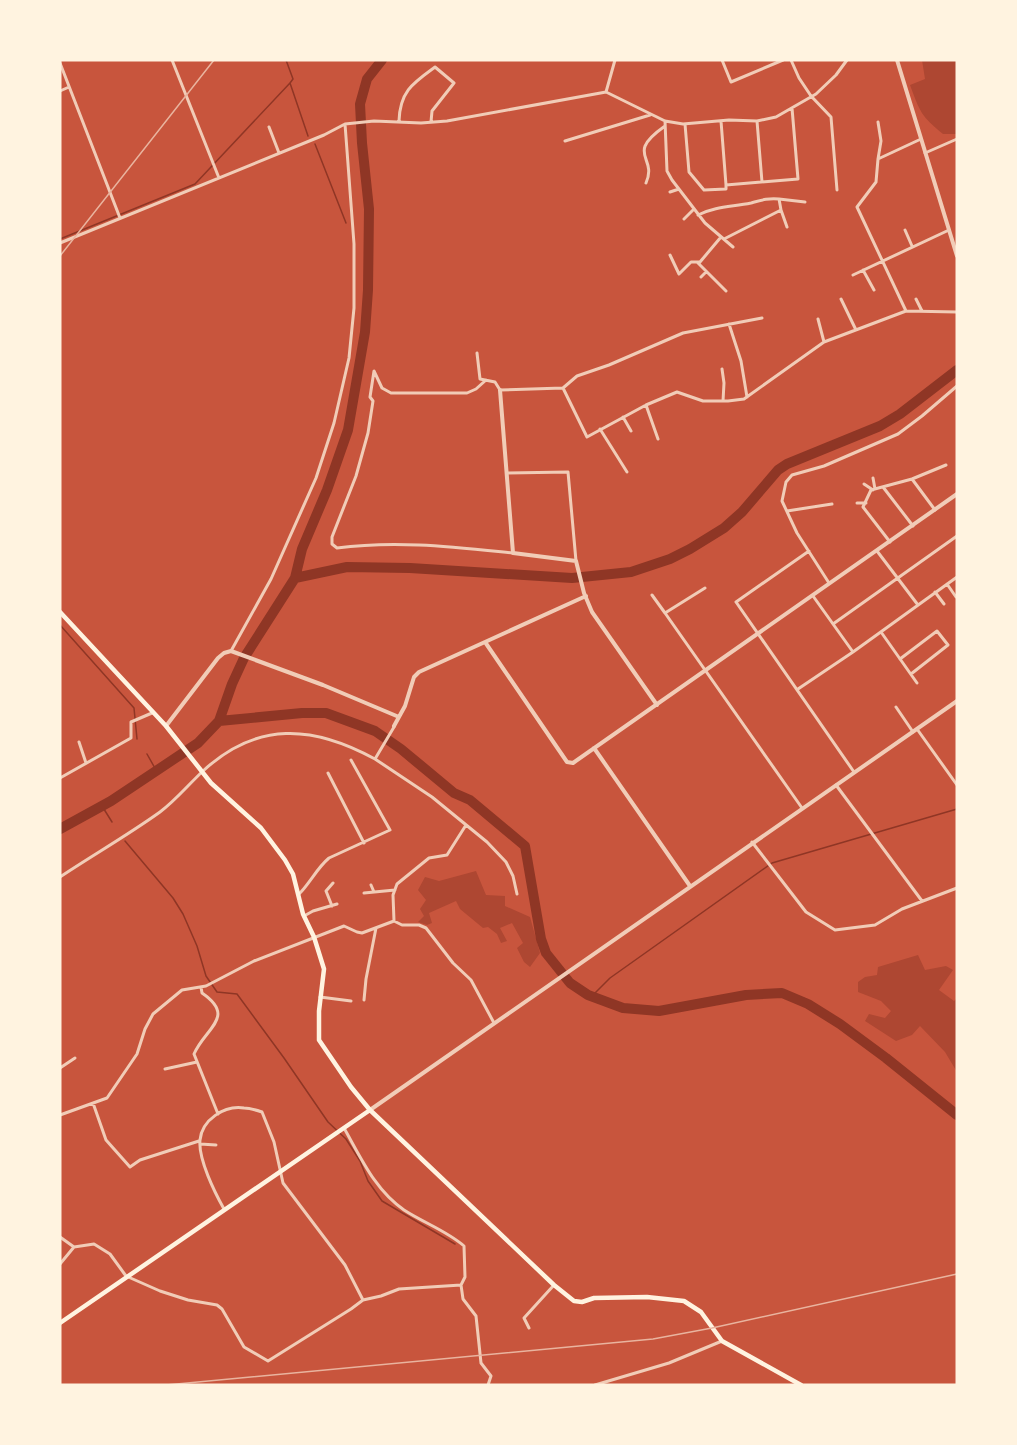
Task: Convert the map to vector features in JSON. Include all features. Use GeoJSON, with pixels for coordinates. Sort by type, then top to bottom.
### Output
{"type":"FeatureCollection","features":[{"type":"Feature","properties":{"kind":"main road"},"geometry":{"type":"LineString","coordinates":[[60,612],[166,726],[221,793],[261,828],[293,874],[304,916],[314,937],[324,969],[320,997],[319,1040],[337,1068],[370,1110],[554,1285],[574,1301],[582,1302],[594,1298],[647,1297],[684,1301],[701,1312],[722,1341],[801,1385]]}},
{"type":"Feature","properties":{"kind":"main road"},"geometry":{"type":"LineString","coordinates":[[60,1323],[370,1110]]}},
{"type":"Feature","properties":{"kind":"street"},"geometry":{"type":"LineString","coordinates":[[172,60],[219,178]]}},
{"type":"Feature","properties":{"kind":"street"},"geometry":{"type":"LineString","coordinates":[[606,92],[615,60]]}},
{"type":"Feature","properties":{"kind":"street"},"geometry":{"type":"LineString","coordinates":[[722,60],[731,82],[783,60]]}},
{"type":"Feature","properties":{"kind":"street"},"geometry":{"type":"LineString","coordinates":[[791,60],[810,96],[831,117],[837,190]]}},
{"type":"Feature","properties":{"kind":"street"},"geometry":{"type":"LineString","coordinates":[[60,243],[345,124],[374,121],[431,122],[606,92],[665,121],[685,124],[757,121],[776,117],[810,96],[836,75],[847,60]]}},
{"type":"Feature","properties":{"kind":"street"},"geometry":{"type":"LineString","coordinates":[[897,60],[957,256]]}},
{"type":"Feature","properties":{"kind":"street"},"geometry":{"type":"LineString","coordinates":[[60,63],[120,216]]}},
{"type":"Feature","properties":{"kind":"street"},"geometry":{"type":"LineString","coordinates":[[399,121],[401,101],[410,86],[435,67],[454,83],[432,111],[431,122]]}},
{"type":"Feature","properties":{"kind":"street"},"geometry":{"type":"LineString","coordinates":[[60,91],[69,87]]}},
{"type":"Feature","properties":{"kind":"street"},"geometry":{"type":"LineString","coordinates":[[726,185],[798,179],[792,108]]}},
{"type":"Feature","properties":{"kind":"street"},"geometry":{"type":"LineString","coordinates":[[565,141],[650,115]]}},
{"type":"Feature","properties":{"kind":"street"},"geometry":{"type":"LineString","coordinates":[[665,121],[667,171],[698,215],[732,247]]}},
{"type":"Feature","properties":{"kind":"street"},"geometry":{"type":"LineString","coordinates":[[685,124],[689,172],[704,190],[726,189],[721,121]]}},
{"type":"Feature","properties":{"kind":"street"},"geometry":{"type":"LineString","coordinates":[[757,121],[762,182]]}},
{"type":"Feature","properties":{"kind":"street"},"geometry":{"type":"LineString","coordinates":[[878,122],[881,141],[876,182],[857,207],[906,311]]}},
{"type":"Feature","properties":{"kind":"street"},"geometry":{"type":"LineString","coordinates":[[232,652],[271,579],[316,478],[334,423],[349,358],[354,308],[354,244],[345,124]]}},
{"type":"Feature","properties":{"kind":"street"},"geometry":{"type":"LineString","coordinates":[[646,183],[649,176],[644,146],[652,135],[665,126]]}},
{"type":"Feature","properties":{"kind":"street"},"geometry":{"type":"LineString","coordinates":[[269,127],[279,153]]}},
{"type":"Feature","properties":{"kind":"street"},"geometry":{"type":"LineString","coordinates":[[878,159],[921,139]]}},
{"type":"Feature","properties":{"kind":"street"},"geometry":{"type":"LineString","coordinates":[[925,153],[951,144],[957,139]]}},
{"type":"Feature","properties":{"kind":"street"},"geometry":{"type":"LineString","coordinates":[[670,192],[679,189]]}},
{"type":"Feature","properties":{"kind":"street"},"geometry":{"type":"LineString","coordinates":[[698,215],[719,207],[762,198],[805,202]]}},
{"type":"Feature","properties":{"kind":"street"},"geometry":{"type":"LineString","coordinates":[[779,199],[787,227]]}},
{"type":"Feature","properties":{"kind":"street"},"geometry":{"type":"LineString","coordinates":[[684,219],[694,209]]}},
{"type":"Feature","properties":{"kind":"street"},"geometry":{"type":"LineString","coordinates":[[670,255],[679,274],[691,262],[700,262],[723,238],[781,210]]}},
{"type":"Feature","properties":{"kind":"street"},"geometry":{"type":"LineString","coordinates":[[905,230],[912,246]]}},
{"type":"Feature","properties":{"kind":"street"},"geometry":{"type":"LineString","coordinates":[[853,275],[949,230]]}},
{"type":"Feature","properties":{"kind":"street"},"geometry":{"type":"LineString","coordinates":[[697,262],[726,291]]}},
{"type":"Feature","properties":{"kind":"street"},"geometry":{"type":"LineString","coordinates":[[863,270],[873,290]]}},
{"type":"Feature","properties":{"kind":"street"},"geometry":{"type":"LineString","coordinates":[[701,277],[706,272]]}},
{"type":"Feature","properties":{"kind":"street"},"geometry":{"type":"LineString","coordinates":[[841,299],[856,330]]}},
{"type":"Feature","properties":{"kind":"street"},"geometry":{"type":"LineString","coordinates":[[916,299],[922,311]]}},
{"type":"Feature","properties":{"kind":"street"},"geometry":{"type":"LineString","coordinates":[[563,388],[587,437],[646,405],[677,392],[703,401],[744,399],[824,342],[906,311],[957,312]]}},
{"type":"Feature","properties":{"kind":"street"},"geometry":{"type":"LineString","coordinates":[[500,390],[563,388],[577,376],[609,365],[683,333],[762,318]]}},
{"type":"Feature","properties":{"kind":"street"},"geometry":{"type":"LineString","coordinates":[[818,319],[824,342]]}},
{"type":"Feature","properties":{"kind":"street"},"geometry":{"type":"LineString","coordinates":[[729,324],[741,361],[747,397]]}},
{"type":"Feature","properties":{"kind":"street"},"geometry":{"type":"LineString","coordinates":[[477,353],[480,379],[495,382],[500,390],[513,553]]}},
{"type":"Feature","properties":{"kind":"street"},"geometry":{"type":"LineString","coordinates":[[722,369],[723,401]]}},
{"type":"Feature","properties":{"kind":"street"},"geometry":{"type":"LineString","coordinates":[[486,380],[467,393],[391,393],[382,388],[374,371],[370,397],[373,401],[368,433],[356,476],[332,537],[332,544],[337,548],[384,543],[425,545],[513,553],[577,562]]}},
{"type":"Feature","properties":{"kind":"street"},"geometry":{"type":"LineString","coordinates":[[830,584],[797,534],[782,501],[786,482],[792,476],[898,434],[957,386]]}},
{"type":"Feature","properties":{"kind":"street"},"geometry":{"type":"LineString","coordinates":[[646,405],[658,439]]}},
{"type":"Feature","properties":{"kind":"street"},"geometry":{"type":"LineString","coordinates":[[623,417],[631,431]]}},
{"type":"Feature","properties":{"kind":"street"},"geometry":{"type":"LineString","coordinates":[[600,429],[627,472]]}},
{"type":"Feature","properties":{"kind":"street"},"geometry":{"type":"LineString","coordinates":[[864,484],[874,489],[883,487],[912,479],[946,465]]}},
{"type":"Feature","properties":{"kind":"street"},"geometry":{"type":"LineString","coordinates":[[507,473],[568,472],[577,562],[585,595],[592,612],[657,705]]}},
{"type":"Feature","properties":{"kind":"street"},"geometry":{"type":"LineString","coordinates":[[873,478],[874,489],[864,507],[890,542]]}},
{"type":"Feature","properties":{"kind":"street"},"geometry":{"type":"LineString","coordinates":[[912,479],[935,510]]}},
{"type":"Feature","properties":{"kind":"street"},"geometry":{"type":"LineString","coordinates":[[883,487],[913,526]]}},
{"type":"Feature","properties":{"kind":"street"},"geometry":{"type":"LineString","coordinates":[[485,642],[567,762],[573,764],[957,494]]}},
{"type":"Feature","properties":{"kind":"street"},"geometry":{"type":"LineString","coordinates":[[856,503],[866,503]]}},
{"type":"Feature","properties":{"kind":"street"},"geometry":{"type":"LineString","coordinates":[[787,511],[832,504]]}},
{"type":"Feature","properties":{"kind":"street"},"geometry":{"type":"LineString","coordinates":[[833,624],[957,536]]}},
{"type":"Feature","properties":{"kind":"street"},"geometry":{"type":"LineString","coordinates":[[808,551],[736,602],[855,772]]}},
{"type":"Feature","properties":{"kind":"street"},"geometry":{"type":"LineString","coordinates":[[877,551],[918,605]]}},
{"type":"Feature","properties":{"kind":"street"},"geometry":{"type":"LineString","coordinates":[[798,688],[853,652],[957,577]]}},
{"type":"Feature","properties":{"kind":"street"},"geometry":{"type":"LineString","coordinates":[[947,584],[956,597]]}},
{"type":"Feature","properties":{"kind":"street"},"geometry":{"type":"LineString","coordinates":[[665,613],[705,588]]}},
{"type":"Feature","properties":{"kind":"street"},"geometry":{"type":"LineString","coordinates":[[935,592],[944,604]]}},
{"type":"Feature","properties":{"kind":"street"},"geometry":{"type":"LineString","coordinates":[[375,758],[399,717],[414,677],[419,672],[585,595]]}},
{"type":"Feature","properties":{"kind":"street"},"geometry":{"type":"LineString","coordinates":[[652,595],[802,808]]}},
{"type":"Feature","properties":{"kind":"street"},"geometry":{"type":"LineString","coordinates":[[813,596],[853,652]]}},
{"type":"Feature","properties":{"kind":"street"},"geometry":{"type":"LineString","coordinates":[[900,659],[937,631],[948,645],[911,674]]}},
{"type":"Feature","properties":{"kind":"street"},"geometry":{"type":"LineString","coordinates":[[881,632],[917,683]]}},
{"type":"Feature","properties":{"kind":"street"},"geometry":{"type":"LineString","coordinates":[[166,726],[218,658],[224,653],[232,652],[374,705],[399,717]]}},
{"type":"Feature","properties":{"kind":"street"},"geometry":{"type":"LineString","coordinates":[[370,1110],[957,701]]}},
{"type":"Feature","properties":{"kind":"street"},"geometry":{"type":"LineString","coordinates":[[896,707],[957,784]]}},
{"type":"Feature","properties":{"kind":"street"},"geometry":{"type":"LineString","coordinates":[[60,778],[131,738],[131,722],[152,713]]}},
{"type":"Feature","properties":{"kind":"street"},"geometry":{"type":"LineString","coordinates":[[60,877],[159,812],[201,771],[241,744],[279,733],[310,734],[330,739],[375,758],[432,797],[488,842],[506,862],[513,876],[517,894]]}},
{"type":"Feature","properties":{"kind":"street"},"geometry":{"type":"LineString","coordinates":[[79,742],[86,763]]}},
{"type":"Feature","properties":{"kind":"street"},"geometry":{"type":"LineString","coordinates":[[594,748],[690,886]]}},
{"type":"Feature","properties":{"kind":"street"},"geometry":{"type":"LineString","coordinates":[[299,894],[321,864],[329,858],[390,830],[351,760]]}},
{"type":"Feature","properties":{"kind":"street"},"geometry":{"type":"LineString","coordinates":[[328,773],[364,843]]}},
{"type":"Feature","properties":{"kind":"street"},"geometry":{"type":"LineString","coordinates":[[836,785],[922,901]]}},
{"type":"Feature","properties":{"kind":"street"},"geometry":{"type":"LineString","coordinates":[[394,921],[393,895],[397,884],[420,863],[429,858],[447,855],[466,825]]}},
{"type":"Feature","properties":{"kind":"street"},"geometry":{"type":"LineString","coordinates":[[752,842],[806,912],[835,930],[876,925],[902,909],[957,888]]}},
{"type":"Feature","properties":{"kind":"street"},"geometry":{"type":"LineString","coordinates":[[332,906],[326,891],[333,883]]}},
{"type":"Feature","properties":{"kind":"street"},"geometry":{"type":"LineString","coordinates":[[371,885],[374,892]]}},
{"type":"Feature","properties":{"kind":"street"},"geometry":{"type":"LineString","coordinates":[[364,892],[395,890]]}},
{"type":"Feature","properties":{"kind":"street"},"geometry":{"type":"LineString","coordinates":[[304,916],[337,904]]}},
{"type":"Feature","properties":{"kind":"street"},"geometry":{"type":"LineString","coordinates":[[60,1115],[107,1098],[137,1054],[153,1014],[182,990],[207,985],[254,961],[344,926],[362,933],[394,921],[402,925],[419,925],[426,928],[453,963],[471,980],[494,1023]]}},
{"type":"Feature","properties":{"kind":"street"},"geometry":{"type":"LineString","coordinates":[[364,1000],[376,928]]}},
{"type":"Feature","properties":{"kind":"street"},"geometry":{"type":"LineString","coordinates":[[201,987],[202,993],[217,1006],[219,1017],[197,1046],[194,1054],[218,1114]]}},
{"type":"Feature","properties":{"kind":"street"},"geometry":{"type":"LineString","coordinates":[[320,997],[351,1001]]}},
{"type":"Feature","properties":{"kind":"street"},"geometry":{"type":"LineString","coordinates":[[60,1068],[75,1058]]}},
{"type":"Feature","properties":{"kind":"street"},"geometry":{"type":"LineString","coordinates":[[165,1070],[197,1062]]}},
{"type":"Feature","properties":{"kind":"street"},"geometry":{"type":"LineString","coordinates":[[93,1103],[106,1140],[130,1167],[140,1160],[200,1143],[216,1145]]}},
{"type":"Feature","properties":{"kind":"street"},"geometry":{"type":"LineString","coordinates":[[224,1209],[206,1174],[200,1143],[205,1125],[218,1114],[241,1107],[262,1112],[274,1142],[283,1183],[345,1265],[363,1300]]}},
{"type":"Feature","properties":{"kind":"street"},"geometry":{"type":"LineString","coordinates":[[341,1130],[377,1185],[406,1211],[456,1239],[464,1246],[465,1277],[461,1285],[464,1299],[476,1316],[481,1363],[491,1376],[488,1385]]}},
{"type":"Feature","properties":{"kind":"street"},"geometry":{"type":"LineString","coordinates":[[60,1237],[74,1247]]}},
{"type":"Feature","properties":{"kind":"street"},"geometry":{"type":"LineString","coordinates":[[60,1264],[74,1247],[94,1244],[105,1250],[126,1276],[159,1292],[217,1305],[222,1309],[244,1347],[268,1361],[351,1310],[363,1300],[399,1289],[461,1285]]}},
{"type":"Feature","properties":{"kind":"street"},"geometry":{"type":"LineString","coordinates":[[529,1328],[524,1318],[554,1285]]}},
{"type":"Feature","properties":{"kind":"street"},"geometry":{"type":"LineString","coordinates":[[596,1385],[669,1363],[722,1341]]}},
{"type":"Feature","properties":{"kind":"shaded area"},"geometry":{"type":"Polygon","coordinates":[[[922,60],[957,60],[957,134],[943,134],[930,123],[919,108],[910,85],[925,79],[922,60]]]}},
{"type":"Feature","properties":{"kind":"shaded area"},"geometry":{"type":"Polygon","coordinates":[[[476,871],[486,895],[505,896],[505,906],[530,917],[540,953],[530,967],[524,962],[517,948],[523,943],[512,923],[500,928],[507,941],[501,943],[497,934],[488,927],[483,928],[460,909],[456,901],[429,913],[432,923],[427,925],[418,922],[424,916],[420,909],[426,900],[418,890],[425,877],[439,881],[476,871]]]}},
{"type":"Feature","properties":{"kind":"shaded area"},"geometry":{"type":"Polygon","coordinates":[[[918,955],[925,970],[946,966],[953,970],[939,990],[954,1001],[957,998],[957,1072],[945,1052],[920,1026],[912,1035],[896,1041],[865,1021],[869,1014],[885,1018],[891,1011],[881,1001],[858,992],[858,982],[865,977],[877,975],[878,967],[918,955]]]}},
{"type":"Feature","properties":{"kind":"waterway"},"geometry":{"type":"LineString","coordinates":[[286,60],[293,79],[290,83],[308,136]]}},
{"type":"Feature","properties":{"kind":"waterway"},"geometry":{"type":"LineString","coordinates":[[219,721],[244,658],[295,578],[302,549],[327,490],[348,430],[365,332],[368,290],[369,209],[360,104],[367,79],[382,60]]}},
{"type":"Feature","properties":{"kind":"waterway"},"geometry":{"type":"LineString","coordinates":[[60,239],[195,184],[290,83]]}},
{"type":"Feature","properties":{"kind":"waterway"},"geometry":{"type":"LineString","coordinates":[[315,144],[346,223]]}},
{"type":"Feature","properties":{"kind":"waterway"},"geometry":{"type":"LineString","coordinates":[[295,578],[347,567],[410,568],[572,578],[631,572],[670,559],[724,528],[742,512],[778,470],[787,464],[880,426],[900,414],[957,370]]}},
{"type":"Feature","properties":{"kind":"waterway"},"geometry":{"type":"LineString","coordinates":[[60,625],[134,708],[137,739]]}},
{"type":"Feature","properties":{"kind":"waterway"},"geometry":{"type":"LineString","coordinates":[[60,829],[111,801],[198,743],[219,721],[326,713],[375,731],[401,749],[454,793],[470,800],[525,846],[541,939],[546,953],[570,983],[588,995],[623,1008],[659,1011],[746,995],[782,993],[808,1004],[840,1024],[957,1115]]}},
{"type":"Feature","properties":{"kind":"waterway"},"geometry":{"type":"LineString","coordinates":[[147,754],[156,770]]}},
{"type":"Feature","properties":{"kind":"waterway"},"geometry":{"type":"LineString","coordinates":[[102,806],[112,822]]}},
{"type":"Feature","properties":{"kind":"waterway"},"geometry":{"type":"LineString","coordinates":[[592,996],[610,978],[772,863],[957,809]]}},
{"type":"Feature","properties":{"kind":"waterway"},"geometry":{"type":"LineString","coordinates":[[125,841],[173,898],[183,914],[197,946],[206,976],[217,992],[237,994],[328,1122],[346,1139],[360,1161],[368,1181],[382,1201],[455,1244]]}},
{"type":"Feature","properties":{"kind":"railway"},"geometry":{"type":"LineString","coordinates":[[60,256],[214,60]]}},
{"type":"Feature","properties":{"kind":"railway"},"geometry":{"type":"LineString","coordinates":[[166,1385],[653,1339],[957,1274]]}}]}
